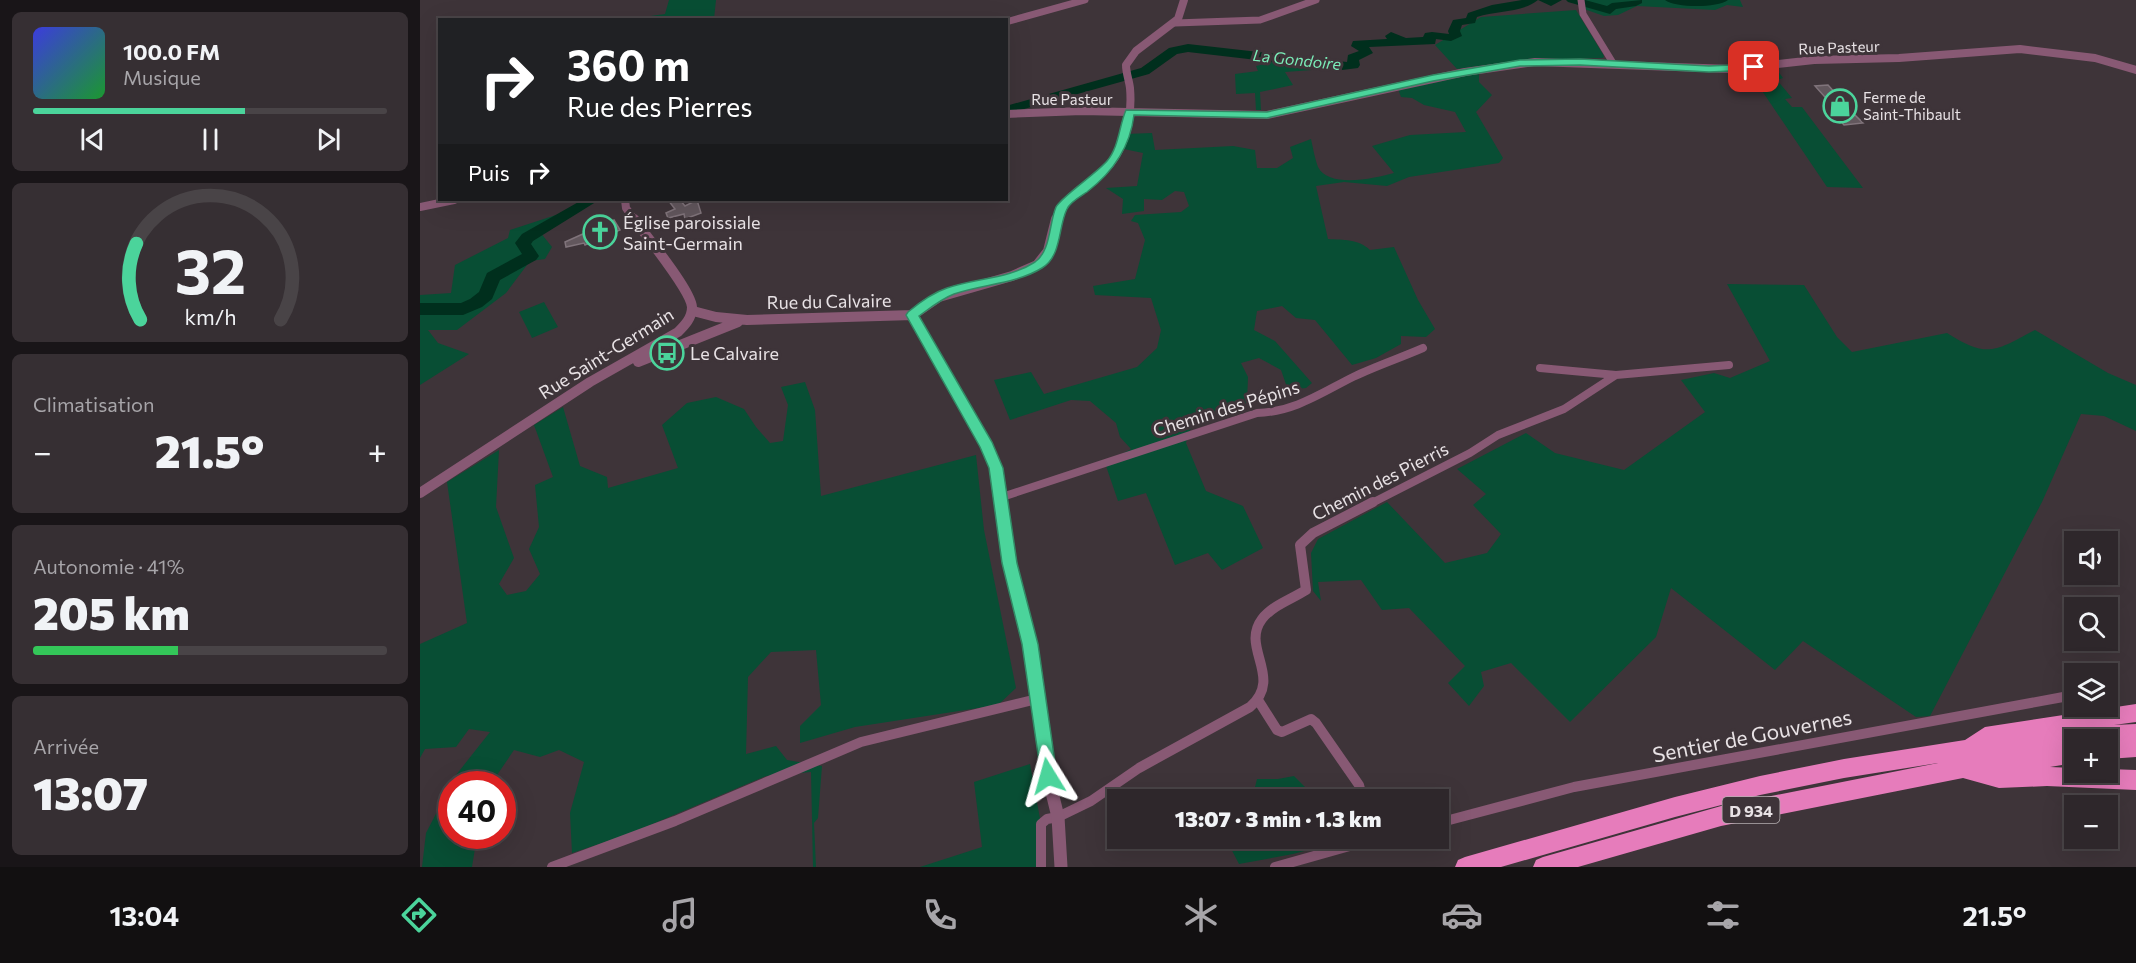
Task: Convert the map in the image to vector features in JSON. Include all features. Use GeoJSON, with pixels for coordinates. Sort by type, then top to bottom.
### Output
{"type":"FeatureCollection","features":[{"type":"Feature","properties":{"kind":"highway"},"geometry":{"type":"LineString","coordinates":[[1969,749],[1985,736],[2136,713]]}},
{"type":"Feature","properties":{"kind":"highway","name":"D 934"},"geometry":{"type":"LineString","coordinates":[[1465,867],[1704,800],[1801,777],[1969,749],[2136,733]]}},
{"type":"Feature","properties":{"kind":"highway"},"geometry":{"type":"LineString","coordinates":[[2118,749],[2136,748]]}},
{"type":"Feature","properties":{"kind":"highway","name":"D 934"},"geometry":{"type":"LineString","coordinates":[[1543,867],[1721,816],[1963,768],[2064,755]]}},
{"type":"Feature","properties":{"kind":"highway"},"geometry":{"type":"LineString","coordinates":[[1963,768],[2000,778],[2047,776],[2136,780]]}},
{"type":"Feature","properties":{"kind":"street"},"geometry":{"type":"LineString","coordinates":[[1008,21],[1071,2],[1085,0]]}},
{"type":"Feature","properties":{"kind":"street"},"geometry":{"type":"LineString","coordinates":[[1061,867],[1058,817],[1048,776],[1030,644],[1009,563],[996,468],[987,446],[912,315],[932,300],[951,291],[1007,277],[1040,264],[1049,253],[1062,206],[1094,181],[1114,160],[1127,130],[1129,112],[1125,64],[1175,22],[1184,0]]}},
{"type":"Feature","properties":{"kind":"street"},"geometry":{"type":"LineString","coordinates":[[1175,22],[1260,20],[1316,0]]}},
{"type":"Feature","properties":{"kind":"street"},"geometry":{"type":"LineString","coordinates":[[1582,2],[1583,14],[1613,63]]}},
{"type":"Feature","properties":{"kind":"street","name":"Rue Pasteur"},"geometry":{"type":"LineString","coordinates":[[1008,114],[1129,112],[1267,115],[1499,66],[1554,62],[1731,69],[1814,60],[1899,58],[2020,49],[2095,58],[2136,70]]}},
{"type":"Feature","properties":{"kind":"street"},"geometry":{"type":"LineString","coordinates":[[420,207],[449,201]]}},
{"type":"Feature","properties":{"kind":"street","name":"Rue Saint-Germain"},"geometry":{"type":"LineString","coordinates":[[420,493],[533,418],[678,332],[689,321],[693,311],[688,294],[626,208],[625,201]]}},
{"type":"Feature","properties":{"kind":"street","name":"Rue du Calvaire"},"geometry":{"type":"LineString","coordinates":[[693,311],[716,317],[747,320],[912,315]]}},
{"type":"Feature","properties":{"kind":"street","name":"Rue du Calvaire"},"geometry":{"type":"LineString","coordinates":[[608,372],[719,328],[747,320]]}},
{"type":"Feature","properties":{"kind":"street","name":"Chemin des Pépins"},"geometry":{"type":"LineString","coordinates":[[999,498],[1257,413],[1271,414],[1286,411],[1308,402],[1353,377],[1422,348]]}},
{"type":"Feature","properties":{"kind":"street","name":"Chemin des Pierris"},"geometry":{"type":"LineString","coordinates":[[1258,700],[1264,687],[1256,638],[1260,620],[1275,608],[1306,590],[1300,545],[1313,533],[1336,519],[1470,453],[1498,435],[1564,409],[1616,375],[1729,365]]}},
{"type":"Feature","properties":{"kind":"street"},"geometry":{"type":"LineString","coordinates":[[1540,368],[1616,375]]}},
{"type":"Feature","properties":{"kind":"street","name":"Sentier de Gouvernes"},"geometry":{"type":"LineString","coordinates":[[1449,820],[1574,787],[2064,697]]}},
{"type":"Feature","properties":{"kind":"street"},"geometry":{"type":"LineString","coordinates":[[552,867],[675,821],[861,742],[1037,699]]}},
{"type":"Feature","properties":{"kind":"street"},"geometry":{"type":"LineString","coordinates":[[1041,867],[1041,824],[1047,819],[1058,817],[1091,801],[1139,768],[1250,707],[1258,700],[1277,730],[1282,732],[1311,719],[1316,723],[1360,789]]}},
{"type":"Feature","properties":{"kind":"street"},"geometry":{"type":"LineString","coordinates":[[1275,867],[1339,849]]}},
{"type":"Feature","properties":{"kind":"green space"},"geometry":{"type":"Polygon","coordinates":[[[669,0],[716,0],[714,18],[636,18],[665,14],[669,0]]]}},
{"type":"Feature","properties":{"kind":"green space"},"geometry":{"type":"Polygon","coordinates":[[[1585,0],[1740,0],[1743,7],[1727,5],[1715,10],[1637,6],[1618,15],[1604,16],[1584,9],[1585,0]]]}},
{"type":"Feature","properties":{"kind":"green space"},"geometry":{"type":"Polygon","coordinates":[[[1576,10],[1604,56],[1603,58],[1529,60],[1457,69],[1435,45],[1481,17],[1576,10]]]}},
{"type":"Feature","properties":{"kind":"green space"},"geometry":{"type":"Polygon","coordinates":[[[1265,58],[1307,63],[1312,70],[1285,72],[1293,85],[1260,92],[1261,110],[1256,110],[1255,93],[1236,94],[1235,74],[1258,71],[1256,66],[1269,63],[1265,58]]]}},
{"type":"Feature","properties":{"kind":"green space"},"geometry":{"type":"Polygon","coordinates":[[[1777,70],[1783,78],[1777,80],[1792,98],[1785,99],[1792,107],[1802,107],[1863,188],[1827,187],[1750,73],[1777,70]]]}},
{"type":"Feature","properties":{"kind":"green space"},"geometry":{"type":"Polygon","coordinates":[[[1479,73],[1479,82],[1492,95],[1476,112],[1503,158],[1499,163],[1409,177],[1387,186],[1344,182],[1316,186],[1328,239],[1356,242],[1370,250],[1394,247],[1418,300],[1435,329],[1426,337],[1401,336],[1401,344],[1376,358],[1352,365],[1315,320],[1296,318],[1282,306],[1257,311],[1254,330],[1275,341],[1312,383],[1306,388],[1288,390],[1281,370],[1259,358],[1241,363],[1248,377],[1247,402],[1232,414],[1203,414],[1190,430],[1186,443],[1206,491],[1243,506],[1263,548],[1222,570],[1208,553],[1175,565],[1146,493],[1118,501],[1105,463],[1131,449],[1120,437],[1116,423],[1090,401],[1071,400],[1010,420],[994,380],[1031,372],[1044,394],[1137,367],[1157,348],[1161,330],[1151,298],[1095,295],[1093,286],[1135,279],[1145,240],[1138,223],[1131,221],[1135,215],[1181,212],[1189,206],[1184,192],[1175,191],[1162,200],[1144,199],[1144,211],[1122,214],[1123,199],[1106,188],[1137,186],[1143,153],[1119,148],[1125,134],[1152,133],[1155,150],[1233,146],[1255,150],[1257,168],[1277,168],[1293,158],[1290,147],[1311,139],[1318,167],[1324,174],[1342,180],[1376,177],[1394,173],[1372,146],[1410,135],[1466,132],[1455,112],[1424,105],[1412,98],[1401,97],[1398,89],[1479,73]]]}},
{"type":"Feature","properties":{"kind":"green space"},"geometry":{"type":"Polygon","coordinates":[[[556,215],[540,232],[552,247],[545,259],[530,261],[506,293],[457,330],[428,330],[438,343],[469,354],[420,385],[420,295],[451,293],[455,265],[508,238],[510,230],[556,215]]]}},
{"type":"Feature","properties":{"kind":"green space"},"geometry":{"type":"Polygon","coordinates":[[[1727,284],[1804,285],[1837,337],[1852,352],[1947,333],[1972,346],[1991,349],[2010,343],[2035,330],[2108,373],[2136,385],[2136,431],[2104,416],[2081,414],[2042,502],[1930,716],[1916,717],[1803,641],[1775,670],[1671,588],[1656,637],[1570,722],[1511,663],[1481,672],[1484,686],[1469,706],[1448,683],[1465,666],[1409,608],[1382,610],[1361,580],[1318,582],[1321,601],[1313,591],[1311,553],[1318,539],[1387,502],[1445,563],[1487,553],[1501,534],[1473,505],[1486,494],[1457,469],[1526,433],[1555,453],[1624,470],[1705,412],[1681,380],[1714,373],[1730,378],[1770,361],[1727,284]]]}},
{"type":"Feature","properties":{"kind":"green space"},"geometry":{"type":"Polygon","coordinates":[[[544,302],[558,327],[532,338],[519,312],[544,302]]]}},
{"type":"Feature","properties":{"kind":"green space"},"geometry":{"type":"Polygon","coordinates":[[[805,382],[815,410],[821,496],[976,455],[984,530],[1016,688],[998,705],[855,727],[800,743],[800,726],[821,705],[816,650],[771,652],[748,677],[746,754],[776,746],[787,760],[822,766],[818,818],[814,823],[816,867],[813,867],[811,772],[766,776],[629,834],[572,853],[570,813],[584,762],[559,750],[540,757],[514,750],[500,771],[459,771],[490,732],[469,729],[456,747],[425,749],[420,758],[420,644],[467,623],[447,482],[499,450],[496,507],[514,558],[499,584],[507,595],[526,591],[540,574],[529,549],[539,527],[535,485],[553,477],[534,425],[563,407],[580,466],[607,477],[608,488],[678,468],[662,425],[687,403],[716,397],[744,409],[770,443],[783,441],[788,405],[781,387],[805,382]]]}},
{"type":"Feature","properties":{"kind":"green space"},"geometry":{"type":"Polygon","coordinates":[[[1030,764],[1041,824],[1040,867],[920,867],[982,847],[974,782],[1030,764]]]}},
{"type":"Feature","properties":{"kind":"green space"},"geometry":{"type":"Polygon","coordinates":[[[1294,776],[1307,789],[1254,789],[1257,779],[1294,776]]]}},
{"type":"Feature","properties":{"kind":"green space"},"geometry":{"type":"Polygon","coordinates":[[[438,810],[438,849],[475,849],[472,867],[422,867],[426,833],[438,810]]]}},
{"type":"Feature","properties":{"kind":"green space"},"geometry":{"type":"Polygon","coordinates":[[[1231,849],[1312,849],[1293,854],[1239,864],[1231,849]]]}},
{"type":"Feature","properties":{"kind":"building","name":"Ferme de Saint-Thibault"},"geometry":{"type":"Polygon","coordinates":[[[1828,85],[1863,123],[1844,125],[1836,116],[1841,115],[1815,86],[1828,85]]]}},
{"type":"Feature","properties":{"kind":"building"},"geometry":{"type":"Polygon","coordinates":[[[669,201],[681,201],[685,206],[697,201],[701,213],[685,219],[684,214],[668,218],[666,213],[675,209],[669,201]]]}},
{"type":"Feature","properties":{"kind":"building","name":"Église paroissiale Saint-Germain"},"geometry":{"type":"Polygon","coordinates":[[[614,220],[620,230],[585,245],[584,243],[566,247],[565,242],[614,220]]]}},
{"type":"Feature","properties":{"kind":"waterway","name":"La Gondoire"},"geometry":{"type":"LineString","coordinates":[[1008,109],[1145,71],[1173,51],[1188,48],[1342,66],[1354,65],[1352,58],[1367,53],[1357,44],[1395,41],[1391,36],[1405,42],[1422,40],[1428,42],[1431,41],[1429,36],[1432,35],[1456,36],[1454,31],[1457,23],[1471,20],[1472,15],[1492,8],[1502,8],[1505,5],[1518,6],[1532,0]]}},
{"type":"Feature","properties":{"kind":"waterway","name":"La Gondoire"},"geometry":{"type":"LineString","coordinates":[[1543,0],[1551,3],[1556,0]]}},
{"type":"Feature","properties":{"kind":"waterway","name":"La Gondoire"},"geometry":{"type":"LineString","coordinates":[[1572,0],[1610,10],[1612,6],[1636,3],[1636,0]]}},
{"type":"Feature","properties":{"kind":"waterway","name":"La Gondoire"},"geometry":{"type":"LineString","coordinates":[[1671,0],[1696,3],[1722,0]]}},
{"type":"Feature","properties":{"kind":"waterway","name":"La Gondoire"},"geometry":{"type":"LineString","coordinates":[[420,309],[463,309],[476,303],[486,295],[493,277],[531,256],[523,243],[532,234],[590,201]]}},
{"type":"Feature","properties":{"kind":"place","name":"Ferme de Saint-Thibault"},"geometry":{"type":"Point","coordinates":[1840,106]}},
{"type":"Feature","properties":{"kind":"place","name":"Église paroissiale Saint-Germain"},"geometry":{"type":"Point","coordinates":[600,232]}},
{"type":"Feature","properties":{"kind":"place","name":"Le Calvaire"},"geometry":{"type":"Point","coordinates":[667,353]}},
{"type":"Feature","properties":{"kind":"route"},"geometry":{"type":"LineString","coordinates":[[1048,776],[1030,644],[1009,563],[996,468],[987,446],[912,315],[932,300],[951,291],[1007,277],[1040,264],[1049,253],[1058,213],[1062,206],[1106,171],[1114,160],[1127,130],[1129,112],[1267,115],[1433,78],[1520,63],[1613,63],[1709,69],[1754,67]]}}]}
